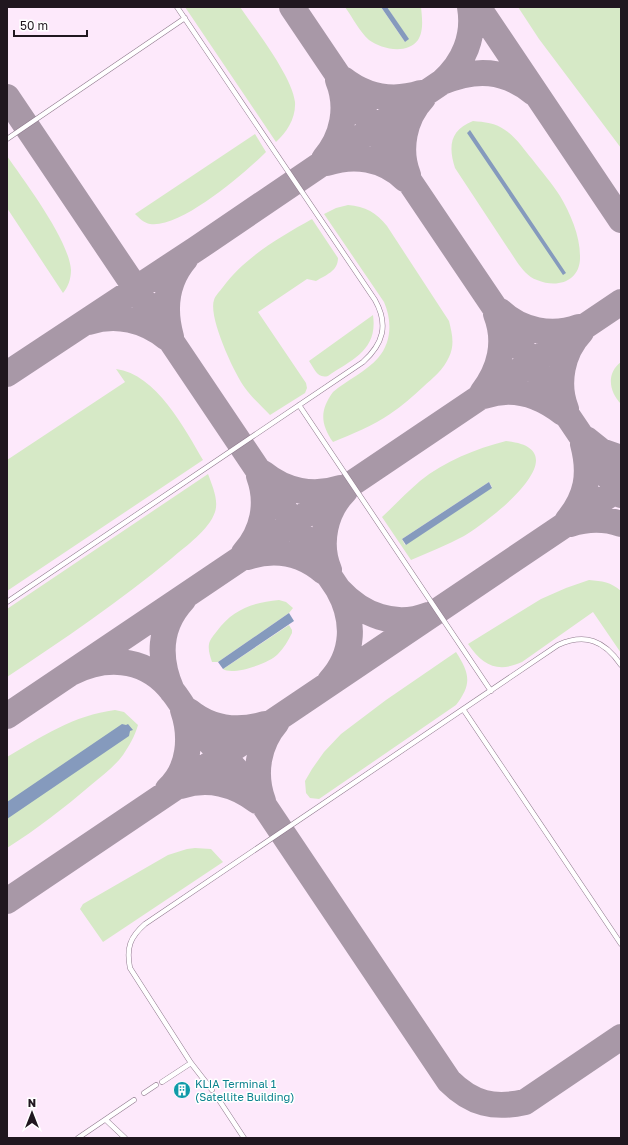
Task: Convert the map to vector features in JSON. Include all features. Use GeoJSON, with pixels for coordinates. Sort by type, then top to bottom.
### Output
{"type":"FeatureCollection","features":[{"type":"Feature","properties":{"kind":"lane"},"geometry":{"type":"LineString","coordinates":[[7,602],[363,362],[372,354],[381,340],[381,315],[375,300],[178,7]]}},
{"type":"Feature","properties":{"kind":"lane"},"geometry":{"type":"LineString","coordinates":[[7,139],[185,18]]}},
{"type":"Feature","properties":{"kind":"lane"},"geometry":{"type":"LineString","coordinates":[[299,405],[491,691]]}},
{"type":"Feature","properties":{"kind":"lane"},"geometry":{"type":"LineString","coordinates":[[212,1090],[191,1063],[130,968],[129,950],[133,936],[145,924],[558,645],[575,639],[595,641],[604,645],[621,664]]}},
{"type":"Feature","properties":{"kind":"lane"},"geometry":{"type":"LineString","coordinates":[[463,710],[621,944]]}},
{"type":"Feature","properties":{"kind":"lane"},"geometry":{"type":"LineString","coordinates":[[162,1082],[191,1063]]}},
{"type":"Feature","properties":{"kind":"lane"},"geometry":{"type":"LineString","coordinates":[[144,1094],[156,1085]]}},
{"type":"Feature","properties":{"kind":"lane"},"geometry":{"type":"LineString","coordinates":[[78,1138],[134,1100]]}},
{"type":"Feature","properties":{"kind":"lane"},"geometry":{"type":"LineString","coordinates":[[219,1100],[244,1138]]}},
{"type":"Feature","properties":{"kind":"lane"},"geometry":{"type":"LineString","coordinates":[[106,1120],[125,1138]]}},
{"type":"Feature","properties":{"kind":"green space"},"geometry":{"type":"Polygon","coordinates":[[[185,7],[240,7],[263,40],[287,79],[295,102],[294,114],[290,124],[284,134],[276,142],[185,7]]]}},
{"type":"Feature","properties":{"kind":"green space"},"geometry":{"type":"Polygon","coordinates":[[[345,7],[381,7],[405,42],[408,39],[387,7],[421,7],[422,24],[420,36],[413,45],[407,48],[394,49],[380,46],[365,36],[345,7]]]}},
{"type":"Feature","properties":{"kind":"green space"},"geometry":{"type":"Polygon","coordinates":[[[518,7],[621,7],[621,148],[539,39],[518,7]]]}},
{"type":"Feature","properties":{"kind":"green space"},"geometry":{"type":"Polygon","coordinates":[[[473,121],[494,124],[509,133],[532,159],[560,196],[574,224],[580,248],[577,272],[567,281],[553,284],[545,283],[534,279],[526,272],[517,262],[455,168],[452,146],[455,134],[465,125],[473,121]]]}},
{"type":"Feature","properties":{"kind":"green space"},"geometry":{"type":"Polygon","coordinates":[[[255,134],[266,152],[243,173],[211,198],[178,218],[163,223],[150,224],[135,214],[255,134]]]}},
{"type":"Feature","properties":{"kind":"green space"},"geometry":{"type":"Polygon","coordinates":[[[7,156],[35,196],[63,243],[71,270],[69,283],[63,293],[7,208],[7,156]]]}},
{"type":"Feature","properties":{"kind":"green space"},"geometry":{"type":"Polygon","coordinates":[[[348,205],[360,207],[370,211],[379,217],[387,226],[449,321],[452,334],[452,348],[447,361],[441,369],[407,401],[377,422],[333,442],[326,429],[323,417],[329,399],[333,392],[369,367],[378,358],[386,345],[389,331],[387,309],[384,302],[324,214],[336,208],[348,205]]]}},
{"type":"Feature","properties":{"kind":"green space"},"geometry":{"type":"Polygon","coordinates":[[[312,219],[338,258],[336,266],[327,275],[316,281],[307,279],[258,312],[306,383],[307,388],[305,393],[270,415],[254,399],[240,381],[218,331],[213,308],[214,300],[232,276],[252,257],[312,219]]]}},
{"type":"Feature","properties":{"kind":"green space"},"geometry":{"type":"Polygon","coordinates":[[[373,315],[374,327],[372,337],[362,352],[328,376],[321,376],[314,370],[309,361],[373,315]]]}},
{"type":"Feature","properties":{"kind":"green space"},"geometry":{"type":"Polygon","coordinates":[[[621,362],[621,404],[614,394],[611,377],[616,366],[621,362]]]}},
{"type":"Feature","properties":{"kind":"green space"},"geometry":{"type":"Polygon","coordinates":[[[116,369],[130,373],[144,381],[156,392],[178,419],[203,460],[7,591],[7,460],[125,382],[116,369]]]}},
{"type":"Feature","properties":{"kind":"green space"},"geometry":{"type":"Polygon","coordinates":[[[506,441],[528,447],[536,457],[533,471],[523,486],[492,516],[464,536],[411,560],[382,517],[415,485],[440,467],[461,456],[506,441]],[[489,482],[402,539],[405,545],[492,487],[489,482]]]}},
{"type":"Feature","properties":{"kind":"green space"},"geometry":{"type":"Polygon","coordinates":[[[208,474],[214,493],[216,507],[212,519],[208,525],[172,558],[112,605],[7,677],[7,609],[208,474]]]}},
{"type":"Feature","properties":{"kind":"green space"},"geometry":{"type":"Polygon","coordinates":[[[589,580],[606,582],[621,591],[621,653],[593,612],[522,662],[506,667],[498,667],[485,662],[479,658],[468,644],[541,599],[589,580]]]}},
{"type":"Feature","properties":{"kind":"green space"},"geometry":{"type":"Polygon","coordinates":[[[279,600],[286,602],[293,608],[289,613],[218,662],[212,662],[209,651],[210,642],[212,637],[223,624],[244,608],[279,600]]]}},
{"type":"Feature","properties":{"kind":"green space"},"geometry":{"type":"Polygon","coordinates":[[[289,625],[292,633],[284,647],[274,658],[260,665],[243,670],[228,671],[223,669],[289,625]]]}},
{"type":"Feature","properties":{"kind":"green space"},"geometry":{"type":"Polygon","coordinates":[[[456,652],[466,673],[467,685],[456,705],[319,799],[310,798],[306,793],[305,781],[324,752],[341,734],[386,700],[456,652]]]}},
{"type":"Feature","properties":{"kind":"green space"},"geometry":{"type":"Polygon","coordinates":[[[115,710],[124,712],[138,725],[132,741],[123,755],[108,771],[71,802],[40,826],[7,848],[7,757],[58,728],[86,717],[115,710]]]}},
{"type":"Feature","properties":{"kind":"green space"},"geometry":{"type":"Polygon","coordinates":[[[195,848],[211,849],[223,862],[103,942],[80,909],[83,904],[168,855],[195,848]]]}},
{"type":"Feature","properties":{"kind":"water"},"geometry":{"type":"Polygon","coordinates":[[[381,7],[387,7],[409,39],[405,42],[381,7]]]}},
{"type":"Feature","properties":{"kind":"water"},"geometry":{"type":"Polygon","coordinates":[[[470,130],[566,273],[563,275],[467,133],[470,130]]]}},
{"type":"Feature","properties":{"kind":"water"},"geometry":{"type":"Polygon","coordinates":[[[489,482],[492,488],[406,545],[402,539],[489,482]]]}},
{"type":"Feature","properties":{"kind":"water"},"geometry":{"type":"Polygon","coordinates":[[[289,613],[294,621],[223,669],[218,662],[289,613]]]}},
{"type":"Feature","properties":{"kind":"water"},"geometry":{"type":"Polygon","coordinates":[[[122,724],[128,724],[133,730],[130,731],[129,736],[7,819],[7,802],[122,724]]]}},
{"type":"Feature","properties":{"kind":"taxiway"},"geometry":{"type":"LineString","coordinates":[[292,7],[621,495]]}},
{"type":"Feature","properties":{"kind":"taxiway"},"geometry":{"type":"LineString","coordinates":[[7,374],[196,249],[442,82],[450,75],[462,58],[466,48],[471,28],[470,7]]}},
{"type":"Feature","properties":{"kind":"taxiway"},"geometry":{"type":"LineString","coordinates":[[478,7],[621,220]]}},
{"type":"Feature","properties":{"kind":"taxiway"},"geometry":{"type":"LineString","coordinates":[[442,82],[466,74],[490,73],[512,79],[534,93]]}},
{"type":"Feature","properties":{"kind":"taxiway"},"geometry":{"type":"LineString","coordinates":[[343,79],[361,90],[380,96],[400,97],[421,93]]}},
{"type":"Feature","properties":{"kind":"taxiway"},"geometry":{"type":"LineString","coordinates":[[324,159],[336,141],[342,121],[343,101],[338,80]]}},
{"type":"Feature","properties":{"kind":"taxiway"},"geometry":{"type":"LineString","coordinates":[[7,97],[338,589],[344,600],[350,624],[350,636],[344,659],[338,671],[330,681]]}},
{"type":"Feature","properties":{"kind":"taxiway"},"geometry":{"type":"LineString","coordinates":[[408,175],[403,155],[403,145],[407,125],[411,115],[423,98]]}},
{"type":"Feature","properties":{"kind":"taxiway"},"geometry":{"type":"LineString","coordinates":[[327,163],[347,159],[378,162],[387,166],[405,179]]}},
{"type":"Feature","properties":{"kind":"taxiway"},"geometry":{"type":"LineString","coordinates":[[171,337],[167,316],[168,295],[174,276],[186,258]]}},
{"type":"Feature","properties":{"kind":"taxiway"},"geometry":{"type":"LineString","coordinates":[[7,716],[621,302]]}},
{"type":"Feature","properties":{"kind":"taxiway"},"geometry":{"type":"LineString","coordinates":[[500,311],[517,323],[537,330],[558,332],[579,327]]}},
{"type":"Feature","properties":{"kind":"taxiway"},"geometry":{"type":"LineString","coordinates":[[482,393],[493,375],[500,355],[501,335],[496,314]]}},
{"type":"Feature","properties":{"kind":"taxiway"},"geometry":{"type":"LineString","coordinates":[[89,322],[109,318],[130,320],[149,327],[167,338]]}},
{"type":"Feature","properties":{"kind":"taxiway"},"geometry":{"type":"LineString","coordinates":[[566,409],[561,389],[561,379],[565,359],[569,349],[581,332]]}},
{"type":"Feature","properties":{"kind":"taxiway"},"geometry":{"type":"LineString","coordinates":[[484,396],[505,392],[525,394],[545,401],[563,413]]}},
{"type":"Feature","properties":{"kind":"taxiway"},"geometry":{"type":"LineString","coordinates":[[586,439],[601,451],[621,458]]}},
{"type":"Feature","properties":{"kind":"taxiway"},"geometry":{"type":"LineString","coordinates":[[567,521],[579,503],[586,485],[587,465],[583,444]]}},
{"type":"Feature","properties":{"kind":"taxiway"},"geometry":{"type":"LineString","coordinates":[[263,473],[281,484],[300,491],[320,492],[340,488]]}},
{"type":"Feature","properties":{"kind":"taxiway"},"geometry":{"type":"LineString","coordinates":[[244,553],[251,545],[260,527],[264,507],[264,496],[259,476]]}},
{"type":"Feature","properties":{"kind":"taxiway"},"geometry":{"type":"LineString","coordinates":[[7,901],[621,487]]}},
{"type":"Feature","properties":{"kind":"taxiway"},"geometry":{"type":"LineString","coordinates":[[329,570],[324,550],[325,528],[333,508],[345,491]]}},
{"type":"Feature","properties":{"kind":"taxiway"},"geometry":{"type":"LineString","coordinates":[[570,524],[595,520],[621,524]]}},
{"type":"Feature","properties":{"kind":"taxiway"},"geometry":{"type":"LineString","coordinates":[[247,557],[268,553],[288,554],[307,560],[324,572]]}},
{"type":"Feature","properties":{"kind":"taxiway"},"geometry":{"type":"LineString","coordinates":[[339,590],[358,606],[380,617],[403,620],[416,619],[428,615]]}},
{"type":"Feature","properties":{"kind":"taxiway"},"geometry":{"type":"LineString","coordinates":[[172,691],[164,667],[163,644],[169,621],[183,600]]}},
{"type":"Feature","properties":{"kind":"taxiway"},"geometry":{"type":"LineString","coordinates":[[71,673],[84,667],[96,664],[122,662],[147,669],[158,676],[168,686],[200,731],[255,792],[449,1081],[466,1095],[484,1103],[503,1105],[525,1102],[621,1037]]}},
{"type":"Feature","properties":{"kind":"taxiway"},"geometry":{"type":"LineString","coordinates":[[168,789],[181,772],[187,752],[188,730],[183,710]]}},
{"type":"Feature","properties":{"kind":"taxiway"},"geometry":{"type":"LineString","coordinates":[[189,711],[206,722],[225,727],[245,728],[265,724]]}},
{"type":"Feature","properties":{"kind":"taxiway"},"geometry":{"type":"LineString","coordinates":[[263,801],[258,780],[259,760],[265,740],[277,722]]}},
{"type":"Feature","properties":{"kind":"taxiway"},"geometry":{"type":"LineString","coordinates":[[181,786],[191,783],[211,782],[240,790],[257,801]]}},
{"type":"Feature","properties":{"kind":"place","name":"KLIA Terminal 1 (Satellite Building)"},"geometry":{"type":"Point","coordinates":[182,1090]}}]}
